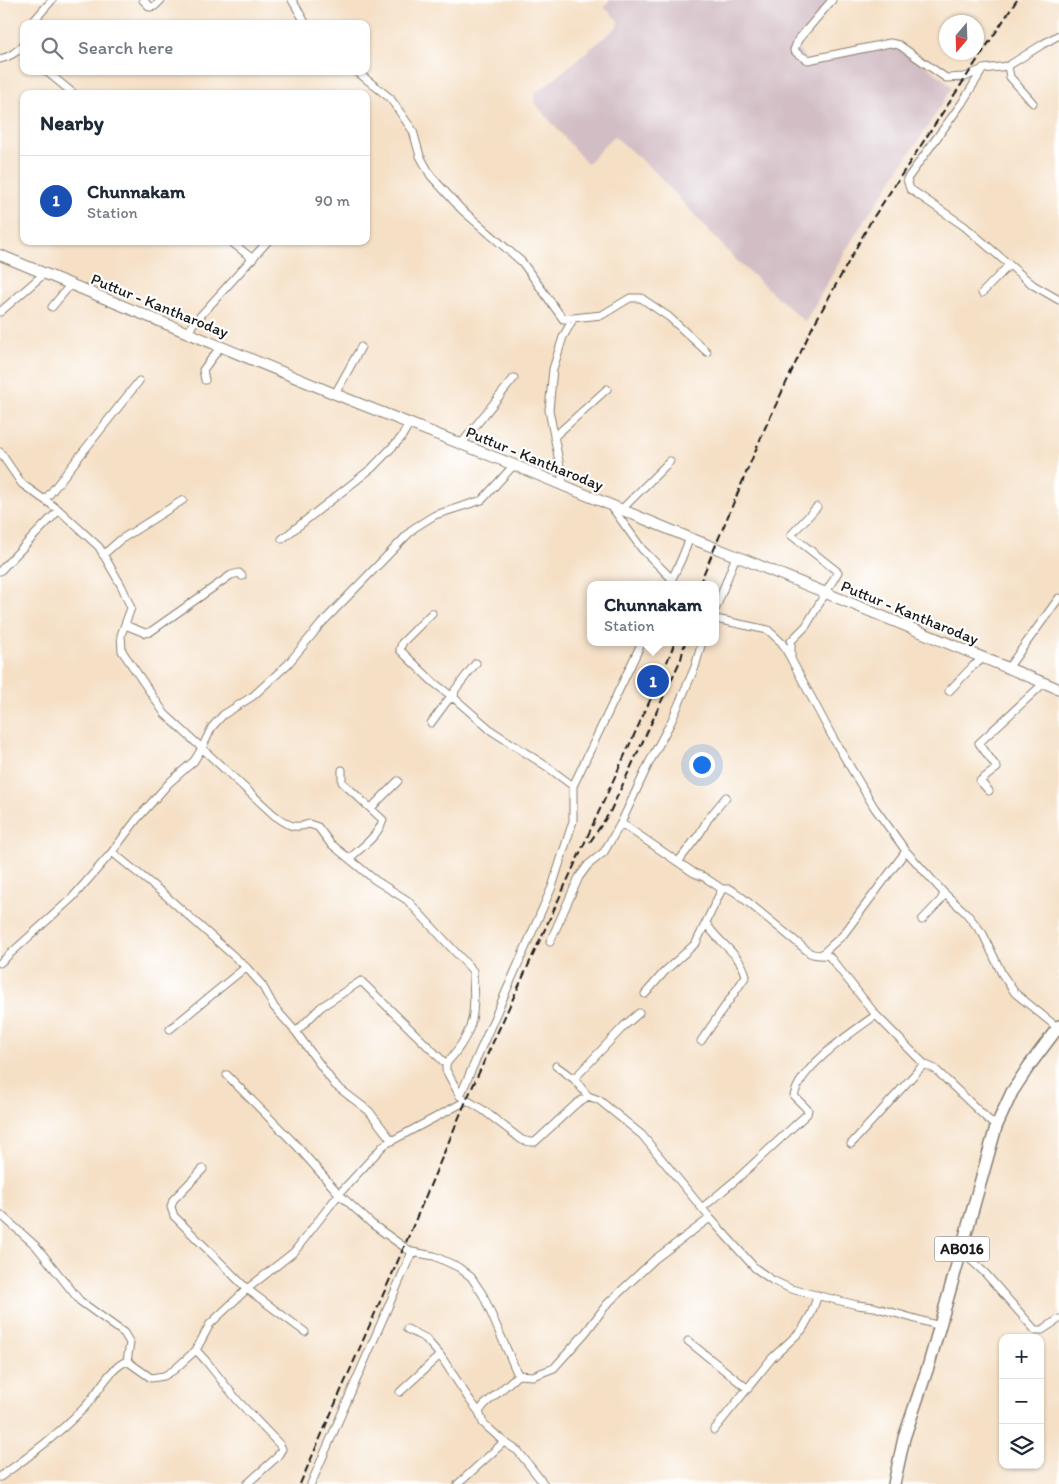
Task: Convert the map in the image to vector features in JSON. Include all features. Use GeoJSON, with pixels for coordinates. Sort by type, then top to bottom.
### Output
{"type":"FeatureCollection","features":[{"type":"Feature","properties":{"kind":"main road","name":"Puttur - Kantharoday"},"geometry":{"type":"LineString","coordinates":[[0,255],[335,394],[514,465],[1059,689]]}},
{"type":"Feature","properties":{"kind":"main road","name":"AB016"},"geometry":{"type":"LineString","coordinates":[[894,1484],[904,1438],[929,1364],[996,1127],[1012,1092],[1058,1027]]}},
{"type":"Feature","properties":{"kind":"street"},"geometry":{"type":"LineString","coordinates":[[34,20],[52,0]]}},
{"type":"Feature","properties":{"kind":"street"},"geometry":{"type":"LineString","coordinates":[[143,0],[150,6],[155,6],[161,0]]}},
{"type":"Feature","properties":{"kind":"street"},"geometry":{"type":"LineString","coordinates":[[292,0],[304,20]]}},
{"type":"Feature","properties":{"kind":"street"},"geometry":{"type":"LineString","coordinates":[[832,0],[798,40],[794,50],[808,60],[890,43],[899,45],[946,78],[965,77],[983,69],[1008,66],[1059,35]]}},
{"type":"Feature","properties":{"kind":"street"},"geometry":{"type":"LineString","coordinates":[[0,59],[7,58],[20,48]]}},
{"type":"Feature","properties":{"kind":"street"},"geometry":{"type":"LineString","coordinates":[[1008,66],[1010,77],[1032,102]]}},
{"type":"Feature","properties":{"kind":"street"},"geometry":{"type":"LineString","coordinates":[[983,69],[962,103],[907,179],[910,189],[964,226],[1033,285],[1059,300]]}},
{"type":"Feature","properties":{"kind":"street"},"geometry":{"type":"LineString","coordinates":[[51,75],[69,90]]}},
{"type":"Feature","properties":{"kind":"street"},"geometry":{"type":"LineString","coordinates":[[361,75],[390,98],[414,130],[420,156],[431,176],[460,209],[522,262],[563,319],[602,315],[630,298],[641,298],[669,317],[707,352]]}},
{"type":"Feature","properties":{"kind":"street"},"geometry":{"type":"LineString","coordinates":[[235,245],[252,259]]}},
{"type":"Feature","properties":{"kind":"street"},"geometry":{"type":"LineString","coordinates":[[188,333],[193,324],[264,245]]}},
{"type":"Feature","properties":{"kind":"street"},"geometry":{"type":"LineString","coordinates":[[982,292],[1009,265]]}},
{"type":"Feature","properties":{"kind":"street"},"geometry":{"type":"LineString","coordinates":[[0,312],[44,273]]}},
{"type":"Feature","properties":{"kind":"street"},"geometry":{"type":"LineString","coordinates":[[52,307],[71,284]]}},
{"type":"Feature","properties":{"kind":"street"},"geometry":{"type":"LineString","coordinates":[[564,486],[549,410],[553,369],[563,337],[573,319]]}},
{"type":"Feature","properties":{"kind":"street"},"geometry":{"type":"LineString","coordinates":[[205,380],[203,370],[221,346]]}},
{"type":"Feature","properties":{"kind":"street"},"geometry":{"type":"LineString","coordinates":[[335,394],[362,347]]}},
{"type":"Feature","properties":{"kind":"street"},"geometry":{"type":"LineString","coordinates":[[461,444],[514,378]]}},
{"type":"Feature","properties":{"kind":"street"},"geometry":{"type":"LineString","coordinates":[[45,500],[139,381]]}},
{"type":"Feature","properties":{"kind":"street"},"geometry":{"type":"LineString","coordinates":[[554,436],[607,389]]}},
{"type":"Feature","properties":{"kind":"street"},"geometry":{"type":"LineString","coordinates":[[282,539],[372,468],[401,438],[409,424]]}},
{"type":"Feature","properties":{"kind":"street"},"geometry":{"type":"LineString","coordinates":[[0,452],[22,484],[59,510],[99,547],[122,587],[131,608],[121,635],[122,651],[165,714],[274,815],[291,826],[301,827],[309,824],[318,827],[330,843],[375,880],[407,900],[472,971],[473,1010],[470,1027],[455,1054],[446,1064],[446,1070],[463,1099],[483,1110],[522,1140],[535,1142],[576,1104],[588,1096]]}},
{"type":"Feature","properties":{"kind":"street"},"geometry":{"type":"LineString","coordinates":[[621,510],[670,461]]}},
{"type":"Feature","properties":{"kind":"street"},"geometry":{"type":"LineString","coordinates":[[0,963],[72,898],[112,852],[137,819],[170,782],[194,761],[212,728],[223,715],[253,696],[288,664],[321,624],[414,528],[435,515],[482,500],[514,465]]}},
{"type":"Feature","properties":{"kind":"street"},"geometry":{"type":"LineString","coordinates":[[103,555],[120,540],[183,500]]}},
{"type":"Feature","properties":{"kind":"street"},"geometry":{"type":"LineString","coordinates":[[611,505],[642,549],[669,581]]}},
{"type":"Feature","properties":{"kind":"street"},"geometry":{"type":"LineString","coordinates":[[791,659],[791,641],[806,626],[838,572],[791,535],[816,507]]}},
{"type":"Feature","properties":{"kind":"street"},"geometry":{"type":"LineString","coordinates":[[0,571],[59,510]]}},
{"type":"Feature","properties":{"kind":"street"},"geometry":{"type":"LineString","coordinates":[[670,581],[690,538]]}},
{"type":"Feature","properties":{"kind":"street"},"geometry":{"type":"LineString","coordinates":[[719,600],[736,556]]}},
{"type":"Feature","properties":{"kind":"street"},"geometry":{"type":"LineString","coordinates":[[125,625],[145,633],[150,632],[230,575],[239,572],[242,576]]}},
{"type":"Feature","properties":{"kind":"street"},"geometry":{"type":"LineString","coordinates":[[1008,668],[1059,598]]}},
{"type":"Feature","properties":{"kind":"street"},"geometry":{"type":"LineString","coordinates":[[432,612],[402,643],[400,650],[433,682],[492,731],[573,786]]}},
{"type":"Feature","properties":{"kind":"street"},"geometry":{"type":"LineString","coordinates":[[719,620],[768,630],[782,642],[833,738],[869,798],[906,851],[944,893],[966,913],[983,934],[1002,974],[1015,993],[1058,1027]]}},
{"type":"Feature","properties":{"kind":"street"},"geometry":{"type":"LineString","coordinates":[[127,1361],[151,1378],[164,1376],[174,1370],[196,1350],[210,1324],[247,1289],[294,1252],[339,1194],[384,1145],[463,1099],[552,887],[573,821],[573,786],[640,646]]}},
{"type":"Feature","properties":{"kind":"street"},"geometry":{"type":"LineString","coordinates":[[550,942],[579,877],[588,865],[604,852],[621,823],[649,763],[671,722],[695,667],[701,646]]}},
{"type":"Feature","properties":{"kind":"street"},"geometry":{"type":"LineString","coordinates":[[949,691],[984,658]]}},
{"type":"Feature","properties":{"kind":"street"},"geometry":{"type":"LineString","coordinates":[[454,698],[456,690],[476,663]]}},
{"type":"Feature","properties":{"kind":"street"},"geometry":{"type":"LineString","coordinates":[[989,791],[980,781],[997,768],[978,743],[1044,683]]}},
{"type":"Feature","properties":{"kind":"street"},"geometry":{"type":"LineString","coordinates":[[430,723],[448,700],[454,698]]}},
{"type":"Feature","properties":{"kind":"street"},"geometry":{"type":"LineString","coordinates":[[342,770],[342,782],[383,820],[381,826],[368,841],[350,858]]}},
{"type":"Feature","properties":{"kind":"street"},"geometry":{"type":"LineString","coordinates":[[371,808],[398,781]]}},
{"type":"Feature","properties":{"kind":"street"},"geometry":{"type":"LineString","coordinates":[[678,862],[726,797]]}},
{"type":"Feature","properties":{"kind":"street"},"geometry":{"type":"LineString","coordinates":[[621,823],[694,874],[704,877],[722,889],[738,894],[810,954],[815,956],[822,954],[843,935],[906,851]]}},
{"type":"Feature","properties":{"kind":"street"},"geometry":{"type":"LineString","coordinates":[[112,852],[165,895],[246,967],[262,985],[274,1007],[296,1032],[335,1085],[369,1111],[392,1141]]}},
{"type":"Feature","properties":{"kind":"street"},"geometry":{"type":"LineString","coordinates":[[645,994],[665,971],[696,943],[722,889]]}},
{"type":"Feature","properties":{"kind":"street"},"geometry":{"type":"LineString","coordinates":[[922,920],[941,900],[944,893]]}},
{"type":"Feature","properties":{"kind":"street"},"geometry":{"type":"LineString","coordinates":[[701,1041],[746,976],[744,966],[710,931],[706,924]]}},
{"type":"Feature","properties":{"kind":"street"},"geometry":{"type":"LineString","coordinates":[[822,954],[829,956],[876,1015],[924,1064],[936,1069],[996,1127]]}},
{"type":"Feature","properties":{"kind":"street"},"geometry":{"type":"LineString","coordinates":[[170,1029],[246,967]]}},
{"type":"Feature","properties":{"kind":"street"},"geometry":{"type":"LineString","coordinates":[[296,1032],[322,1007],[361,981],[446,1064]]}},
{"type":"Feature","properties":{"kind":"street"},"geometry":{"type":"LineString","coordinates":[[574,1079],[624,1026],[639,1013]]}},
{"type":"Feature","properties":{"kind":"street"},"geometry":{"type":"LineString","coordinates":[[702,1208],[737,1179],[807,1114],[808,1110],[794,1096],[795,1089],[806,1074],[832,1048],[876,1015]]}},
{"type":"Feature","properties":{"kind":"street"},"geometry":{"type":"LineString","coordinates":[[851,1144],[924,1064]]}},
{"type":"Feature","properties":{"kind":"street"},"geometry":{"type":"LineString","coordinates":[[556,1066],[574,1079],[588,1096],[599,1100],[642,1135],[710,1218],[755,1268],[772,1280],[792,1289],[857,1305],[874,1307],[940,1326]]}},
{"type":"Feature","properties":{"kind":"street"},"geometry":{"type":"LineString","coordinates":[[227,1075],[297,1146],[339,1194],[372,1224],[412,1252],[434,1256],[458,1267],[471,1277],[483,1295],[518,1375]]}},
{"type":"Feature","properties":{"kind":"street"},"geometry":{"type":"LineString","coordinates":[[204,1169],[173,1200],[171,1208],[174,1216],[247,1289],[306,1332]]}},
{"type":"Feature","properties":{"kind":"street"},"geometry":{"type":"LineString","coordinates":[[0,1214],[36,1246],[80,1301],[124,1334],[130,1344],[127,1361]]}},
{"type":"Feature","properties":{"kind":"street"},"geometry":{"type":"LineString","coordinates":[[479,1412],[484,1405],[518,1375],[533,1376],[554,1368],[586,1332],[606,1304],[655,1259],[710,1218]]}},
{"type":"Feature","properties":{"kind":"street"},"geometry":{"type":"LineString","coordinates":[[311,1484],[412,1252]]}},
{"type":"Feature","properties":{"kind":"street"},"geometry":{"type":"LineString","coordinates":[[962,1252],[986,1273],[1036,1330],[1042,1330],[1059,1319]]}},
{"type":"Feature","properties":{"kind":"street"},"geometry":{"type":"LineString","coordinates":[[714,1430],[772,1358],[802,1330],[811,1314],[818,1295]]}},
{"type":"Feature","properties":{"kind":"street"},"geometry":{"type":"LineString","coordinates":[[407,1329],[425,1338],[440,1355],[479,1412],[483,1423],[504,1442],[518,1451],[544,1484]]}},
{"type":"Feature","properties":{"kind":"street"},"geometry":{"type":"LineString","coordinates":[[688,1341],[748,1389]]}},
{"type":"Feature","properties":{"kind":"street"},"geometry":{"type":"LineString","coordinates":[[196,1350],[238,1402],[280,1444],[282,1449],[278,1457],[247,1484]]}},
{"type":"Feature","properties":{"kind":"street"},"geometry":{"type":"LineString","coordinates":[[400,1392],[440,1355]]}},
{"type":"Feature","properties":{"kind":"street"},"geometry":{"type":"LineString","coordinates":[[0,1476],[62,1429],[85,1407],[118,1365],[127,1361]]}},
{"type":"Feature","properties":{"kind":"street"},"geometry":{"type":"LineString","coordinates":[[458,1484],[504,1442]]}},
{"type":"Feature","properties":{"kind":"shaded area"},"geometry":{"type":"Polygon","coordinates":[[[610,0],[830,0],[793,45],[808,61],[890,45],[899,46],[952,87],[855,235],[805,322],[737,261],[655,172],[614,136],[587,164],[534,102],[535,93],[617,27],[618,20],[604,7],[610,0]]]}},
{"type":"Feature","properties":{"kind":"railway"},"geometry":{"type":"LineString","coordinates":[[701,581],[765,428],[812,328],[871,221],[1017,0]]}},
{"type":"Feature","properties":{"kind":"railway"},"geometry":{"type":"LineString","coordinates":[[300,1484],[466,1101],[673,646]]}},
{"type":"Feature","properties":{"kind":"railway"},"geometry":{"type":"LineString","coordinates":[[590,842],[610,812],[681,659],[684,646]]}},
{"type":"Feature","properties":{"kind":"place","name":"Chunnakam"},"geometry":{"type":"Point","coordinates":[653,681]}}]}
